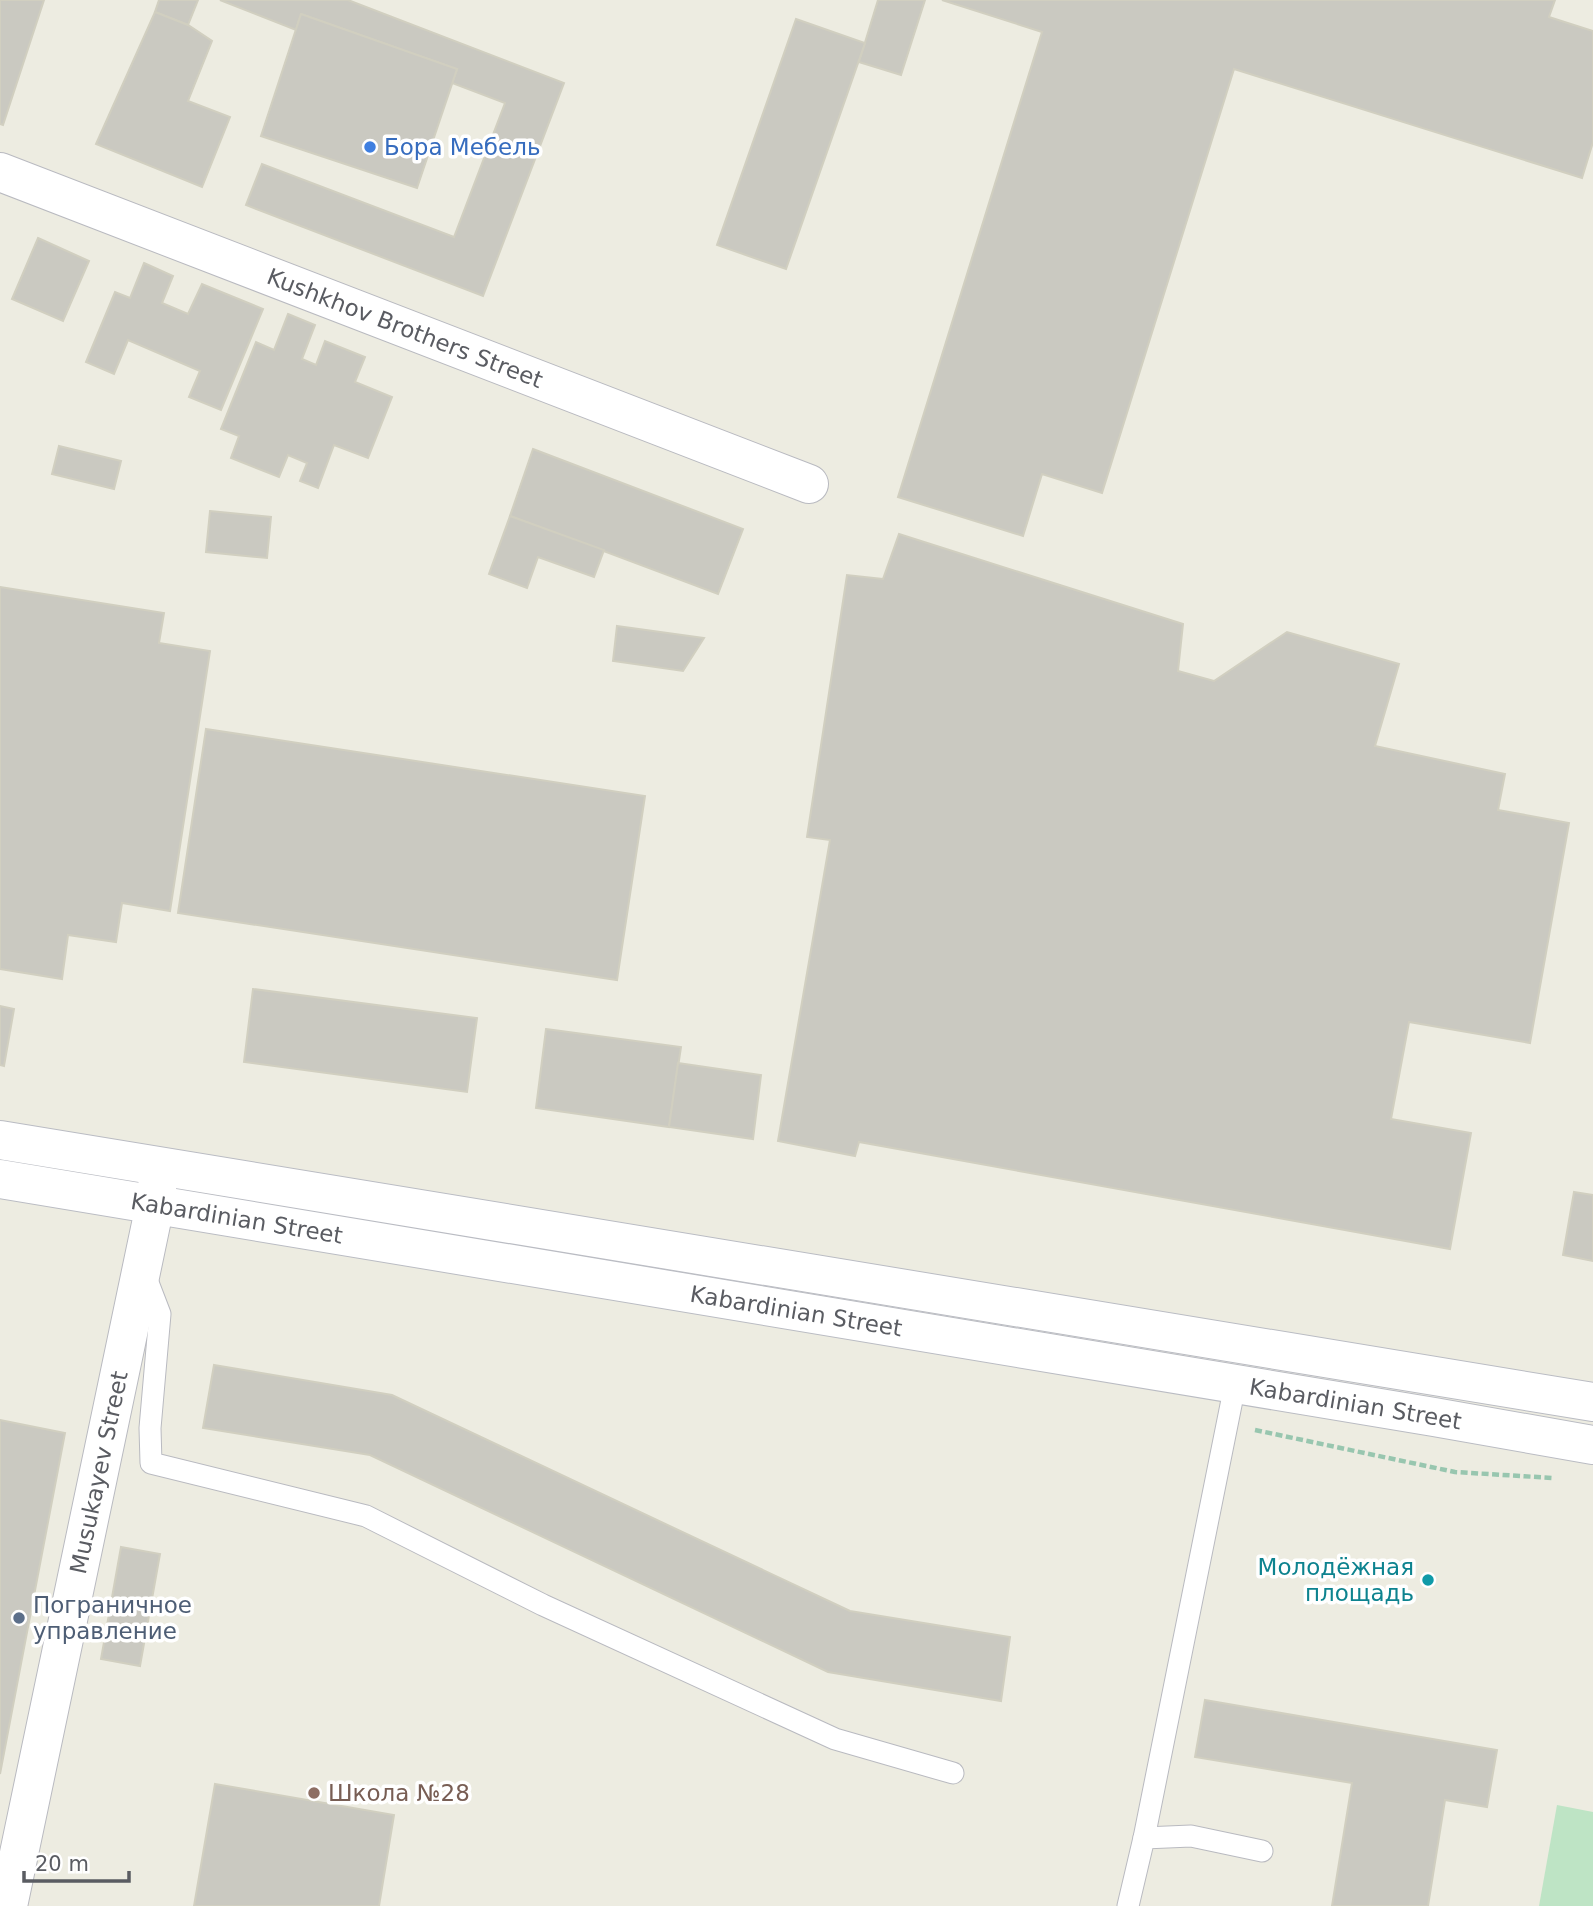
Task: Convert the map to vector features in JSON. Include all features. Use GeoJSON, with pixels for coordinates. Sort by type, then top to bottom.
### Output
{"type":"FeatureCollection","features":[{"type":"Feature","properties":{"kind":"main road","name":"Kushkhov Brothers Street"},"geometry":{"type":"LineString","coordinates":[[0,172],[809,484]]}},
{"type":"Feature","properties":{"kind":"main road","name":"Kabardinian Street"},"geometry":{"type":"LineString","coordinates":[[0,1140],[1593,1402]]}},
{"type":"Feature","properties":{"kind":"main road","name":"Musukayev Street"},"geometry":{"type":"LineString","coordinates":[[8,1906],[142,1269],[160,1167]]}},
{"type":"Feature","properties":{"kind":"main road","name":"Kabardinian Street"},"geometry":{"type":"LineString","coordinates":[[0,1180],[1593,1445]]}},
{"type":"Feature","properties":{"kind":"lane"},"geometry":{"type":"LineString","coordinates":[[142,1269],[160,1314],[150,1428],[151,1463],[366,1516],[543,1605],[835,1739],[953,1773]]}},
{"type":"Feature","properties":{"kind":"lane"},"geometry":{"type":"LineString","coordinates":[[1128,1906],[1235,1385]]}},
{"type":"Feature","properties":{"kind":"lane"},"geometry":{"type":"LineString","coordinates":[[1144,1838],[1191,1836],[1262,1851]]}},
{"type":"Feature","properties":{"kind":"path"},"geometry":{"type":"LineString","coordinates":[[1227,1424],[1455,1472],[1566,1479]]}},
{"type":"Feature","properties":{"kind":"green space"},"geometry":{"type":"Polygon","coordinates":[[[1557,1805],[1593,1812],[1593,1906],[1539,1906],[1557,1805]]]}},
{"type":"Feature","properties":{"kind":"building"},"geometry":{"type":"Polygon","coordinates":[[[0,0],[44,0],[3,125],[0,124],[0,0]]]}},
{"type":"Feature","properties":{"kind":"building"},"geometry":{"type":"Polygon","coordinates":[[[159,0],[198,0],[188,25],[155,12],[159,0]]]}},
{"type":"Feature","properties":{"kind":"building"},"geometry":{"type":"Polygon","coordinates":[[[220,0],[348,0],[564,83],[483,296],[246,205],[262,164],[454,237],[505,103],[452,83],[457,69],[301,14],[296,30],[220,0]]]}},
{"type":"Feature","properties":{"kind":"building"},"geometry":{"type":"Polygon","coordinates":[[[878,0],[925,0],[901,75],[859,62],[878,0]]]}},
{"type":"Feature","properties":{"kind":"building"},"geometry":{"type":"Polygon","coordinates":[[[942,0],[1555,0],[1549,17],[1593,31],[1593,142],[1582,178],[1234,69],[1102,493],[1042,474],[1023,536],[898,497],[1042,32],[942,0]]]}},
{"type":"Feature","properties":{"kind":"building"},"geometry":{"type":"Polygon","coordinates":[[[155,12],[188,25],[212,41],[188,101],[230,117],[202,187],[96,144],[155,12]]]}},
{"type":"Feature","properties":{"kind":"building"},"geometry":{"type":"Polygon","coordinates":[[[301,14],[457,69],[417,188],[261,136],[301,14]]]}},
{"type":"Feature","properties":{"kind":"building"},"geometry":{"type":"Polygon","coordinates":[[[796,19],[865,43],[786,269],[717,245],[796,19]]]}},
{"type":"Feature","properties":{"kind":"building"},"geometry":{"type":"Polygon","coordinates":[[[38,238],[89,261],[63,321],[12,299],[38,238]]]}},
{"type":"Feature","properties":{"kind":"building"},"geometry":{"type":"Polygon","coordinates":[[[144,263],[173,276],[162,303],[188,314],[202,284],[263,309],[221,410],[189,397],[200,371],[128,340],[114,374],[86,362],[115,292],[130,298],[144,263]]]}},
{"type":"Feature","properties":{"kind":"building"},"geometry":{"type":"Polygon","coordinates":[[[288,314],[315,325],[302,359],[316,365],[325,341],[365,357],[355,382],[392,397],[368,458],[334,445],[318,488],[300,481],[307,463],[288,455],[279,477],[231,458],[239,436],[221,429],[256,342],[274,350],[288,314]]]}},
{"type":"Feature","properties":{"kind":"building"},"geometry":{"type":"Polygon","coordinates":[[[59,446],[121,461],[114,489],[52,474],[59,446]]]}},
{"type":"Feature","properties":{"kind":"building"},"geometry":{"type":"Polygon","coordinates":[[[533,449],[743,529],[718,594],[510,516],[533,449]]]}},
{"type":"Feature","properties":{"kind":"building"},"geometry":{"type":"Polygon","coordinates":[[[210,511],[271,517],[267,558],[206,552],[210,511]]]}},
{"type":"Feature","properties":{"kind":"building"},"geometry":{"type":"Polygon","coordinates":[[[510,516],[604,550],[594,577],[538,557],[527,588],[489,574],[510,516]]]}},
{"type":"Feature","properties":{"kind":"building"},"geometry":{"type":"Polygon","coordinates":[[[899,534],[1183,624],[1178,671],[1214,681],[1287,632],[1399,664],[1375,746],[1505,774],[1498,810],[1569,823],[1530,1043],[1409,1022],[1391,1119],[1471,1133],[1450,1249],[859,1142],[855,1156],[778,1141],[830,840],[807,837],[847,575],[883,579],[899,534]]]}},
{"type":"Feature","properties":{"kind":"building"},"geometry":{"type":"Polygon","coordinates":[[[0,587],[164,613],[159,643],[210,651],[170,911],[122,903],[116,942],[68,935],[62,979],[0,969],[0,587]]]}},
{"type":"Feature","properties":{"kind":"building"},"geometry":{"type":"Polygon","coordinates":[[[617,626],[704,638],[683,671],[613,661],[617,626]]]}},
{"type":"Feature","properties":{"kind":"building"},"geometry":{"type":"Polygon","coordinates":[[[206,729],[645,796],[617,980],[178,913],[206,729]]]}},
{"type":"Feature","properties":{"kind":"building"},"geometry":{"type":"Polygon","coordinates":[[[253,989],[477,1018],[467,1092],[244,1062],[253,989]]]}},
{"type":"Feature","properties":{"kind":"building"},"geometry":{"type":"Polygon","coordinates":[[[0,1006],[14,1009],[4,1066],[0,1065],[0,1006]]]}},
{"type":"Feature","properties":{"kind":"building"},"geometry":{"type":"Polygon","coordinates":[[[546,1029],[681,1047],[669,1127],[536,1108],[546,1029]]]}},
{"type":"Feature","properties":{"kind":"building"},"geometry":{"type":"Polygon","coordinates":[[[678,1063],[761,1075],[753,1139],[669,1127],[678,1063]]]}},
{"type":"Feature","properties":{"kind":"building"},"geometry":{"type":"Polygon","coordinates":[[[1574,1192],[1593,1195],[1593,1261],[1563,1255],[1574,1192]]]}},
{"type":"Feature","properties":{"kind":"building"},"geometry":{"type":"Polygon","coordinates":[[[214,1365],[392,1395],[850,1611],[1010,1637],[1001,1701],[828,1672],[370,1455],[203,1428],[214,1365]]]}},
{"type":"Feature","properties":{"kind":"building","name":"Пограничное управление"},"geometry":{"type":"Polygon","coordinates":[[[0,1420],[65,1433],[0,1774],[0,1420]]]}},
{"type":"Feature","properties":{"kind":"building"},"geometry":{"type":"Polygon","coordinates":[[[121,1547],[160,1554],[140,1666],[101,1659],[121,1547]]]}},
{"type":"Feature","properties":{"kind":"building"},"geometry":{"type":"Polygon","coordinates":[[[1205,1700],[1497,1750],[1487,1807],[1445,1800],[1428,1906],[1332,1906],[1352,1783],[1195,1757],[1205,1700]]]}},
{"type":"Feature","properties":{"kind":"building"},"geometry":{"type":"Polygon","coordinates":[[[215,1784],[394,1815],[379,1906],[194,1906],[215,1784]]]}},
{"type":"Feature","properties":{"kind":"place","name":"Бора Мебель"},"geometry":{"type":"Point","coordinates":[370,147]}},
{"type":"Feature","properties":{"kind":"place","name":"Молодёжная площадь"},"geometry":{"type":"Point","coordinates":[1428,1580]}},
{"type":"Feature","properties":{"kind":"place","name":"Пограничное управление"},"geometry":{"type":"Point","coordinates":[19,1618]}},
{"type":"Feature","properties":{"kind":"place","name":"Школа №28"},"geometry":{"type":"Point","coordinates":[314,1793]}}]}
